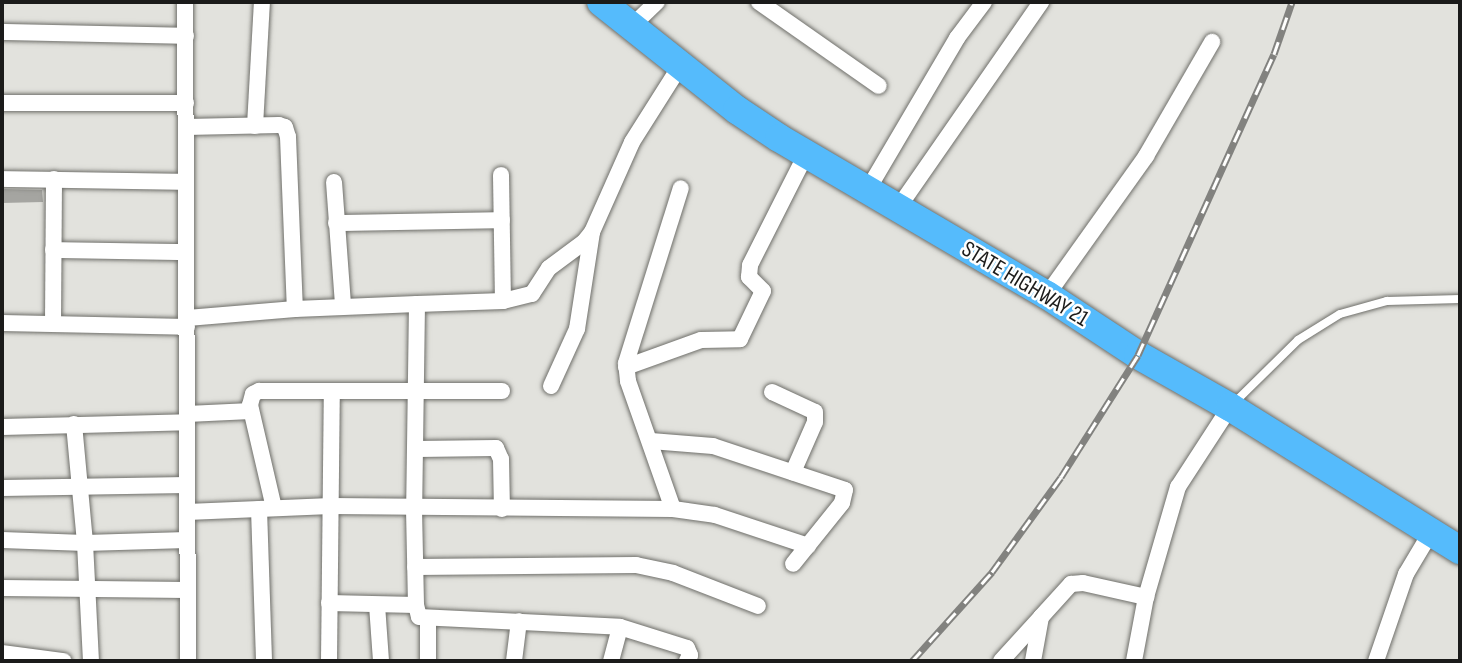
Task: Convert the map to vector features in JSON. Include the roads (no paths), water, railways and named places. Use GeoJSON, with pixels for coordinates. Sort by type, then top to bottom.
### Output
{"type":"FeatureCollection","features":[{"type":"Feature","properties":{"kind":"highway","name":"STATE HIGHWAY 21"},"geometry":{"type":"LineString","coordinates":[[601,2],[737,110],[867,191],[1047,295],[1138,355],[1230,407],[1460,550]]}},
{"type":"Feature","properties":{"kind":"street"},"geometry":{"type":"LineString","coordinates":[[185,2],[184,252],[187,323],[188,661]]}},
{"type":"Feature","properties":{"kind":"street"},"geometry":{"type":"LineString","coordinates":[[255,125],[262,2]]}},
{"type":"Feature","properties":{"kind":"street"},"geometry":{"type":"LineString","coordinates":[[633,25],[657,2]]}},
{"type":"Feature","properties":{"kind":"street"},"geometry":{"type":"LineString","coordinates":[[759,2],[879,86]]}},
{"type":"Feature","properties":{"kind":"street"},"geometry":{"type":"LineString","coordinates":[[867,191],[957,38],[984,2]]}},
{"type":"Feature","properties":{"kind":"street"},"geometry":{"type":"LineString","coordinates":[[898,208],[1041,2]]}},
{"type":"Feature","properties":{"kind":"street"},"geometry":{"type":"LineString","coordinates":[[2,32],[186,36]]}},
{"type":"Feature","properties":{"kind":"street"},"geometry":{"type":"LineString","coordinates":[[1047,295],[1146,156],[1212,42]]}},
{"type":"Feature","properties":{"kind":"street"},"geometry":{"type":"LineString","coordinates":[[551,386],[577,329],[592,232],[632,142],[680,66]]}},
{"type":"Feature","properties":{"kind":"street"},"geometry":{"type":"LineString","coordinates":[[2,103],[186,103]]}},
{"type":"Feature","properties":{"kind":"street"},"geometry":{"type":"LineString","coordinates":[[186,127],[279,125],[287,131],[295,309]]}},
{"type":"Feature","properties":{"kind":"street"},"geometry":{"type":"LineString","coordinates":[[626,367],[701,340],[740,339],[762,291],[749,277],[750,265],[806,154]]}},
{"type":"Feature","properties":{"kind":"street"},"geometry":{"type":"LineString","coordinates":[[501,175],[503,301]]}},
{"type":"Feature","properties":{"kind":"street"},"geometry":{"type":"LineString","coordinates":[[2,179],[186,182]]}},
{"type":"Feature","properties":{"kind":"street"},"geometry":{"type":"LineString","coordinates":[[53,323],[54,179]]}},
{"type":"Feature","properties":{"kind":"street"},"geometry":{"type":"LineString","coordinates":[[334,182],[343,306]]}},
{"type":"Feature","properties":{"kind":"street"},"geometry":{"type":"LineString","coordinates":[[673,509],[628,381],[626,367],[681,187]]}},
{"type":"Feature","properties":{"kind":"street"},"geometry":{"type":"LineString","coordinates":[[336,223],[502,220]]}},
{"type":"Feature","properties":{"kind":"street"},"geometry":{"type":"LineString","coordinates":[[2,323],[187,323],[295,309],[503,301],[532,294],[549,268],[592,232]]}},
{"type":"Feature","properties":{"kind":"street"},"geometry":{"type":"LineString","coordinates":[[53,250],[184,252]]}},
{"type":"Feature","properties":{"kind":"street"},"geometry":{"type":"LineString","coordinates":[[417,303],[418,392],[414,509],[416,605],[419,617],[428,620],[519,621],[620,627],[687,648],[690,655],[687,661]]}},
{"type":"Feature","properties":{"kind":"street"},"geometry":{"type":"LineString","coordinates":[[264,661],[267,508],[250,399],[259,391],[502,391]]}},
{"type":"Feature","properties":{"kind":"street"},"geometry":{"type":"LineString","coordinates":[[329,661],[332,392]]}},
{"type":"Feature","properties":{"kind":"street"},"geometry":{"type":"LineString","coordinates":[[772,392],[815,412],[815,422],[793,472]]}},
{"type":"Feature","properties":{"kind":"street"},"geometry":{"type":"LineString","coordinates":[[1134,661],[1146,597],[1178,488],[1230,407]]}},
{"type":"Feature","properties":{"kind":"street"},"geometry":{"type":"LineString","coordinates":[[2,427],[187,418],[251,411]]}},
{"type":"Feature","properties":{"kind":"street"},"geometry":{"type":"LineString","coordinates":[[74,424],[85,543],[91,661]]}},
{"type":"Feature","properties":{"kind":"street"},"geometry":{"type":"LineString","coordinates":[[651,441],[713,446],[845,490],[842,503],[793,564]]}},
{"type":"Feature","properties":{"kind":"street"},"geometry":{"type":"LineString","coordinates":[[416,449],[496,449],[501,459],[502,509]]}},
{"type":"Feature","properties":{"kind":"street"},"geometry":{"type":"LineString","coordinates":[[2,488],[187,485]]}},
{"type":"Feature","properties":{"kind":"street"},"geometry":{"type":"LineString","coordinates":[[187,512],[331,506],[414,509],[673,509],[715,515],[808,546]]}},
{"type":"Feature","properties":{"kind":"street"},"geometry":{"type":"LineString","coordinates":[[1376,661],[1406,574],[1431,531]]}},
{"type":"Feature","properties":{"kind":"street"},"geometry":{"type":"LineString","coordinates":[[2,540],[85,543],[187,540]]}},
{"type":"Feature","properties":{"kind":"street"},"geometry":{"type":"LineString","coordinates":[[415,567],[636,565],[673,573],[758,606]]}},
{"type":"Feature","properties":{"kind":"street"},"geometry":{"type":"LineString","coordinates":[[1001,661],[1065,589],[1078,582],[1146,597]]}},
{"type":"Feature","properties":{"kind":"street"},"geometry":{"type":"LineString","coordinates":[[2,588],[187,590]]}},
{"type":"Feature","properties":{"kind":"street"},"geometry":{"type":"LineString","coordinates":[[329,603],[416,605]]}},
{"type":"Feature","properties":{"kind":"street"},"geometry":{"type":"LineString","coordinates":[[377,605],[381,661]]}},
{"type":"Feature","properties":{"kind":"street"},"geometry":{"type":"LineString","coordinates":[[1033,661],[1041,617]]}},
{"type":"Feature","properties":{"kind":"street"},"geometry":{"type":"LineString","coordinates":[[428,620],[428,661]]}},
{"type":"Feature","properties":{"kind":"street"},"geometry":{"type":"LineString","coordinates":[[514,661],[519,621]]}},
{"type":"Feature","properties":{"kind":"street"},"geometry":{"type":"LineString","coordinates":[[611,661],[620,627]]}},
{"type":"Feature","properties":{"kind":"street"},"geometry":{"type":"LineString","coordinates":[[2,653],[63,661]]}},
{"type":"Feature","properties":{"kind":"lane"},"geometry":{"type":"LineString","coordinates":[[1230,407],[1281,354],[1340,314],[1387,301],[1460,299]]}},
{"type":"Feature","properties":{"kind":"railway"},"geometry":{"type":"LineString","coordinates":[[912,661],[992,572],[1061,477],[1138,355],[1274,54],[1292,2]]}}]}
